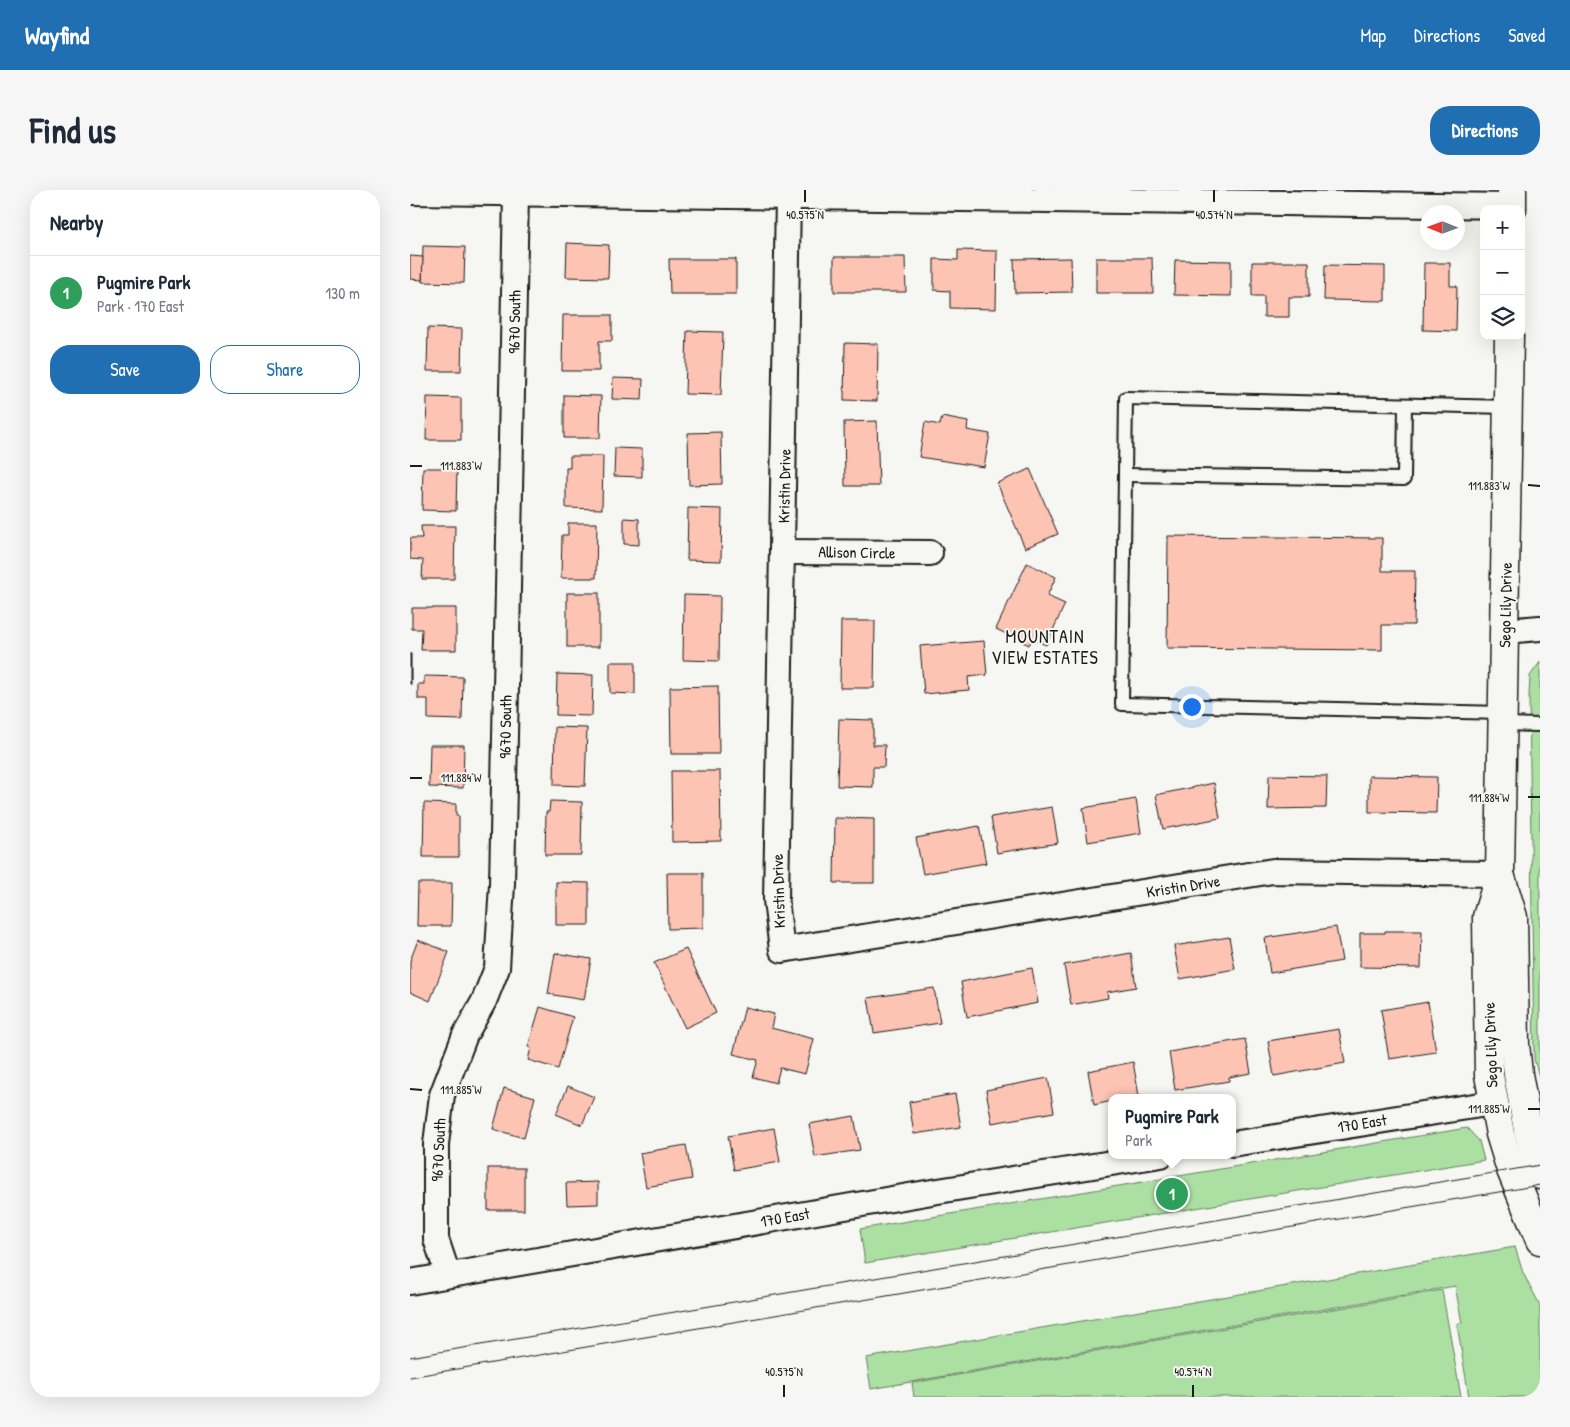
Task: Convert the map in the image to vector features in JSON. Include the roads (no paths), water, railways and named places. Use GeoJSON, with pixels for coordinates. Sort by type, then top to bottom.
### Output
{"type":"FeatureCollection","features":[{"type":"Feature","properties":{"kind":"main road","name":"Sego Lily Drive"},"geometry":{"type":"LineString","coordinates":[[1509,340],[1500,874],[1487,917],[1488,1049],[1493,1103],[1511,1170],[1540,1240]]}},
{"type":"Feature","properties":{"kind":"main road","name":"Sego Lily Drive"},"geometry":{"type":"LineString","coordinates":[[1500,874],[1513,917],[1515,1044],[1518,1074],[1528,1130],[1540,1175]]}},
{"type":"Feature","properties":{"kind":"street"},"geometry":{"type":"LineString","coordinates":[[410,192],[788,197],[1512,202]]}},
{"type":"Feature","properties":{"kind":"street","name":"9670 South"},"geometry":{"type":"LineString","coordinates":[[448,1275],[436,1239],[436,1144],[442,1095],[465,1035],[484,1001],[497,968],[502,884],[516,194]]}},
{"type":"Feature","properties":{"kind":"street","name":"Kristin Drive"},"geometry":{"type":"LineString","coordinates":[[788,197],[776,900],[782,950],[1274,871],[1500,874]]}},
{"type":"Feature","properties":{"kind":"street","name":"Allison Circle"},"geometry":{"type":"LineString","coordinates":[[783,552],[930,553]]}},
{"type":"Feature","properties":{"kind":"street"},"geometry":{"type":"LineString","coordinates":[[1504,631],[1540,628]]}},
{"type":"Feature","properties":{"kind":"street","name":"170 East"},"geometry":{"type":"LineString","coordinates":[[1236,1143],[1493,1103]]}},
{"type":"Feature","properties":{"kind":"street","name":"170 East"},"geometry":{"type":"LineString","coordinates":[[410,1282],[932,1192],[1136,1159]]}},
{"type":"Feature","properties":{"kind":"lane"},"geometry":{"type":"LineString","coordinates":[[1508,407],[1126,398],[1122,704],[1503,718],[1540,725]]}},
{"type":"Feature","properties":{"kind":"lane"},"geometry":{"type":"LineString","coordinates":[[1125,476],[1404,479],[1406,405]]}},
{"type":"Feature","properties":{"kind":"tram line"},"geometry":{"type":"LineString","coordinates":[[410,1357],[1540,1165]]}},
{"type":"Feature","properties":{"kind":"tram line"},"geometry":{"type":"LineString","coordinates":[[410,1377],[1540,1185]]}},
{"type":"Feature","properties":{"kind":"place","name":"Pugmire Park"},"geometry":{"type":"Point","coordinates":[1172,1194]}},
{"type":"Feature","properties":{"kind":"district","name":"MOUNTAIN VIEW ESTATES"},"geometry":{"type":"Point","coordinates":[1045,646]}}]}
